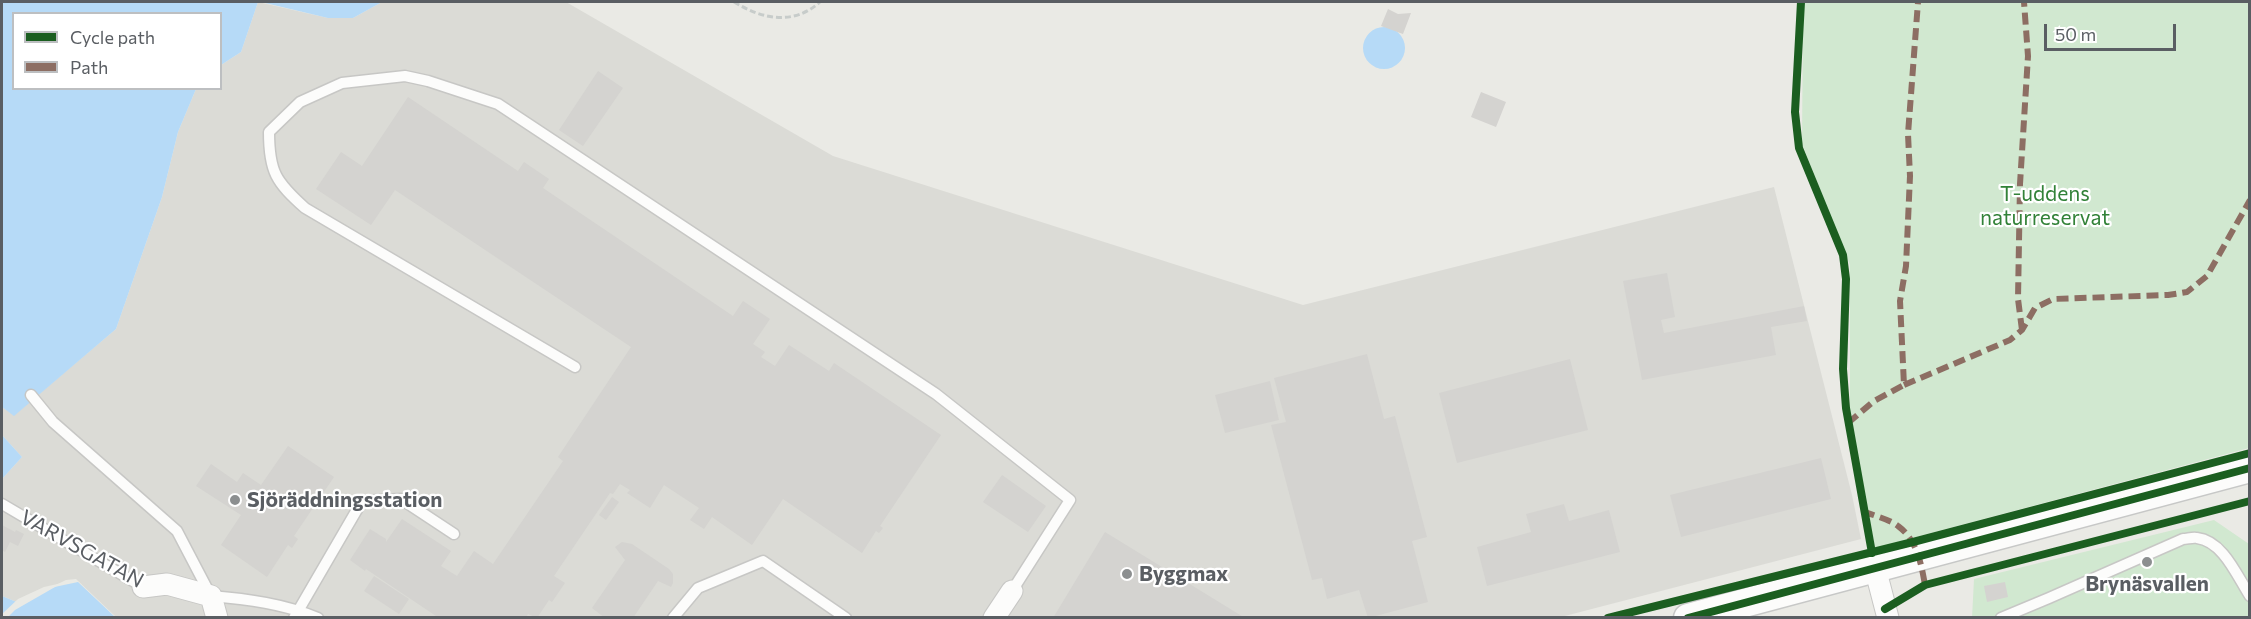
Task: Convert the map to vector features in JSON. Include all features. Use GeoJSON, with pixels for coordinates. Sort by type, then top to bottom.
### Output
{"type":"FeatureCollection","features":[{"type":"Feature","properties":{"kind":"street"},"geometry":{"type":"LineString","coordinates":[[1688,618],[2250,468]]}},
{"type":"Feature","properties":{"kind":"street"},"geometry":{"type":"LineString","coordinates":[[1875,568],[1888,618]]}},
{"type":"Feature","properties":{"kind":"street","name":"VARVSGATAN"},"geometry":{"type":"LineString","coordinates":[[143,587],[167,584],[211,596]]}},
{"type":"Feature","properties":{"kind":"street"},"geometry":{"type":"LineString","coordinates":[[994,618],[1012,591]]}},
{"type":"Feature","properties":{"kind":"street"},"geometry":{"type":"LineString","coordinates":[[211,596],[217,618]]}},
{"type":"Feature","properties":{"kind":"lane"},"geometry":{"type":"LineString","coordinates":[[575,367],[305,208],[283,188],[269,159],[270,132],[300,102],[342,83],[405,76],[428,81],[498,104],[936,394],[1070,500],[1012,591]]}},
{"type":"Feature","properties":{"kind":"lane"},"geometry":{"type":"LineString","coordinates":[[31,395],[54,422],[177,531],[211,596],[252,600],[318,618]]}},
{"type":"Feature","properties":{"kind":"lane"},"geometry":{"type":"LineString","coordinates":[[296,613],[362,501],[401,499],[454,534]]}},
{"type":"Feature","properties":{"kind":"lane","name":"VARVSGATAN"},"geometry":{"type":"LineString","coordinates":[[2,504],[143,587]]}},
{"type":"Feature","properties":{"kind":"lane"},"geometry":{"type":"LineString","coordinates":[[2001,618],[2183,539],[2198,538],[2214,545],[2230,564],[2250,596]]}},
{"type":"Feature","properties":{"kind":"lane"},"geometry":{"type":"LineString","coordinates":[[673,618],[698,588],[763,561],[846,618]]}},
{"type":"Feature","properties":{"kind":"path"},"geometry":{"type":"LineString","coordinates":[[734,2],[746,9],[770,16],[796,17],[820,2]]}},
{"type":"Feature","properties":{"kind":"shaded area"},"geometry":{"type":"Polygon","coordinates":[[[258,2],[328,18],[353,18],[382,2],[566,2],[833,156],[1303,305],[1774,187],[1852,495],[1861,539],[1561,617],[116,617],[76,579],[66,580],[19,603],[2,596],[2,479],[22,457],[2,435],[2,407],[14,415],[116,329],[162,197],[178,132],[196,90],[222,90],[222,64],[241,52],[258,2]]]}},
{"type":"Feature","properties":{"kind":"green space","name":"T-uddens naturreservat"},"geometry":{"type":"Polygon","coordinates":[[[1803,2],[2249,2],[2249,448],[1875,548],[1850,414],[1850,265],[1802,144],[1803,2]]]}},
{"type":"Feature","properties":{"kind":"green space","name":"Brynäsvallen"},"geometry":{"type":"Polygon","coordinates":[[[2214,520],[2249,544],[2249,617],[1972,618],[1974,579],[2214,520]]]}},
{"type":"Feature","properties":{"kind":"water"},"geometry":{"type":"Polygon","coordinates":[[[2,2],[258,2],[241,52],[222,64],[222,12],[12,12],[12,90],[196,90],[178,132],[162,197],[116,329],[14,416],[2,407],[2,2]]]}},
{"type":"Feature","properties":{"kind":"water"},"geometry":{"type":"Polygon","coordinates":[[[261,2],[382,2],[353,18],[328,18],[261,2]]]}},
{"type":"Feature","properties":{"kind":"water"},"geometry":{"type":"Polygon","coordinates":[[[1384,27],[1398,34],[1405,48],[1398,62],[1384,69],[1370,62],[1363,48],[1370,34],[1384,27]]]}},
{"type":"Feature","properties":{"kind":"water"},"geometry":{"type":"Polygon","coordinates":[[[2,435],[22,457],[2,479],[2,435]]]}},
{"type":"Feature","properties":{"kind":"water"},"geometry":{"type":"Polygon","coordinates":[[[78,582],[115,617],[2,617],[2,596],[19,603],[45,589],[78,582]]]}},
{"type":"Feature","properties":{"kind":"pier"},"geometry":{"type":"Polygon","coordinates":[[[62,583],[15,610],[8,617],[2,617],[2,614],[18,599],[44,587],[62,583]]]}},
{"type":"Feature","properties":{"kind":"building"},"geometry":{"type":"Polygon","coordinates":[[[1388,9],[1398,14],[1411,13],[1403,34],[1381,26],[1388,9]]]}},
{"type":"Feature","properties":{"kind":"building"},"geometry":{"type":"Polygon","coordinates":[[[598,71],[623,88],[583,146],[559,130],[598,71]]]}},
{"type":"Feature","properties":{"kind":"building"},"geometry":{"type":"Polygon","coordinates":[[[1481,92],[1506,102],[1496,127],[1471,117],[1481,92]]]}},
{"type":"Feature","properties":{"kind":"building"},"geometry":{"type":"Polygon","coordinates":[[[408,97],[518,171],[524,162],[549,179],[543,188],[733,316],[743,301],[770,319],[753,344],[765,352],[761,357],[775,366],[789,345],[829,371],[834,363],[941,435],[880,526],[883,528],[879,533],[876,531],[862,553],[783,499],[752,545],[712,517],[704,529],[690,520],[699,508],[664,485],[650,508],[627,493],[630,490],[620,484],[613,494],[610,493],[554,576],[565,583],[552,602],[549,600],[537,618],[528,614],[526,618],[439,618],[350,560],[370,529],[386,539],[386,542],[402,519],[451,551],[441,566],[457,576],[474,551],[493,564],[563,461],[558,457],[631,347],[395,190],[371,225],[316,189],[341,152],[362,166],[408,97]]]}},
{"type":"Feature","properties":{"kind":"building"},"geometry":{"type":"Polygon","coordinates":[[[1667,273],[1675,317],[1661,320],[1664,333],[1804,306],[1807,321],[1771,327],[1776,355],[1642,380],[1623,281],[1667,273]]]}},
{"type":"Feature","properties":{"kind":"building"},"geometry":{"type":"Polygon","coordinates":[[[1367,354],[1384,419],[1395,416],[1427,537],[1412,541],[1428,602],[1368,618],[1359,590],[1327,599],[1322,578],[1312,580],[1271,425],[1286,422],[1274,378],[1367,354]]]}},
{"type":"Feature","properties":{"kind":"building"},"geometry":{"type":"Polygon","coordinates":[[[1570,359],[1588,430],[1457,463],[1439,393],[1570,359]]]}},
{"type":"Feature","properties":{"kind":"building"},"geometry":{"type":"Polygon","coordinates":[[[1270,381],[1279,420],[1225,433],[1215,395],[1270,381]]]}},
{"type":"Feature","properties":{"kind":"building"},"geometry":{"type":"Polygon","coordinates":[[[288,446],[334,477],[294,536],[298,539],[292,548],[288,545],[267,577],[221,545],[241,515],[196,486],[211,464],[237,482],[243,473],[261,485],[288,446]]]}},
{"type":"Feature","properties":{"kind":"building"},"geometry":{"type":"Polygon","coordinates":[[[1821,458],[1831,499],[1681,537],[1670,495],[1821,458]]]}},
{"type":"Feature","properties":{"kind":"building"},"geometry":{"type":"Polygon","coordinates":[[[1002,475],[1046,506],[1028,532],[983,502],[1002,475]]]}},
{"type":"Feature","properties":{"kind":"building"},"geometry":{"type":"Polygon","coordinates":[[[612,497],[619,502],[606,520],[599,515],[612,497]]]}},
{"type":"Feature","properties":{"kind":"building"},"geometry":{"type":"Polygon","coordinates":[[[1564,504],[1569,521],[1609,510],[1620,552],[1487,586],[1477,547],[1531,532],[1526,514],[1564,504]]]}},
{"type":"Feature","properties":{"kind":"building"},"geometry":{"type":"Polygon","coordinates":[[[2,525],[24,534],[18,546],[10,542],[5,552],[2,550],[2,525]]]}},
{"type":"Feature","properties":{"kind":"building","name":"Byggmax"},"geometry":{"type":"Polygon","coordinates":[[[1105,532],[1245,618],[1053,618],[1105,532]]]}},
{"type":"Feature","properties":{"kind":"building"},"geometry":{"type":"Polygon","coordinates":[[[622,542],[632,544],[669,569],[673,574],[673,583],[671,587],[658,581],[633,618],[605,618],[592,608],[625,560],[615,547],[622,542]]]}},
{"type":"Feature","properties":{"kind":"building"},"geometry":{"type":"Polygon","coordinates":[[[374,576],[409,599],[399,614],[364,591],[374,576]]]}},
{"type":"Feature","properties":{"kind":"building"},"geometry":{"type":"Polygon","coordinates":[[[2005,582],[2008,597],[1987,602],[1984,586],[2005,582]]]}},
{"type":"Feature","properties":{"kind":"marked path"},"geometry":{"type":"LineString","coordinates":[[1848,423],[1874,401],[1904,385],[1900,301],[1906,266],[1910,176],[1908,134],[1918,2]]}},
{"type":"Feature","properties":{"kind":"marked path"},"geometry":{"type":"LineString","coordinates":[[2022,330],[2018,299],[2020,184],[2028,56],[2024,2]]}},
{"type":"Feature","properties":{"kind":"marked path"},"geometry":{"type":"LineString","coordinates":[[1904,385],[2010,340],[2022,330],[2035,308],[2053,299],[2168,295],[2187,292],[2207,276],[2250,200]]}},
{"type":"Feature","properties":{"kind":"marked path"},"geometry":{"type":"LineString","coordinates":[[1863,511],[1890,521],[1910,538],[1917,552],[1925,585]]}},
{"type":"Feature","properties":{"kind":"cycle path"},"geometry":{"type":"LineString","coordinates":[[1801,2],[1795,112],[1799,148],[1843,255],[1846,279],[1843,369],[1846,408],[1872,553]]}},
{"type":"Feature","properties":{"kind":"cycle path"},"geometry":{"type":"LineString","coordinates":[[1608,618],[1913,542],[2250,453]]}},
{"type":"Feature","properties":{"kind":"cycle path"},"geometry":{"type":"LineString","coordinates":[[1688,618],[2250,468]]}},
{"type":"Feature","properties":{"kind":"cycle path"},"geometry":{"type":"LineString","coordinates":[[1885,609],[1925,585],[2250,501]]}},
{"type":"Feature","properties":{"kind":"place","name":"Sjöräddningsstation"},"geometry":{"type":"Point","coordinates":[235,500]}},
{"type":"Feature","properties":{"kind":"place","name":"Brynäsvallen"},"geometry":{"type":"Point","coordinates":[2147,562]}},
{"type":"Feature","properties":{"kind":"place","name":"Byggmax"},"geometry":{"type":"Point","coordinates":[1127,574]}}]}
